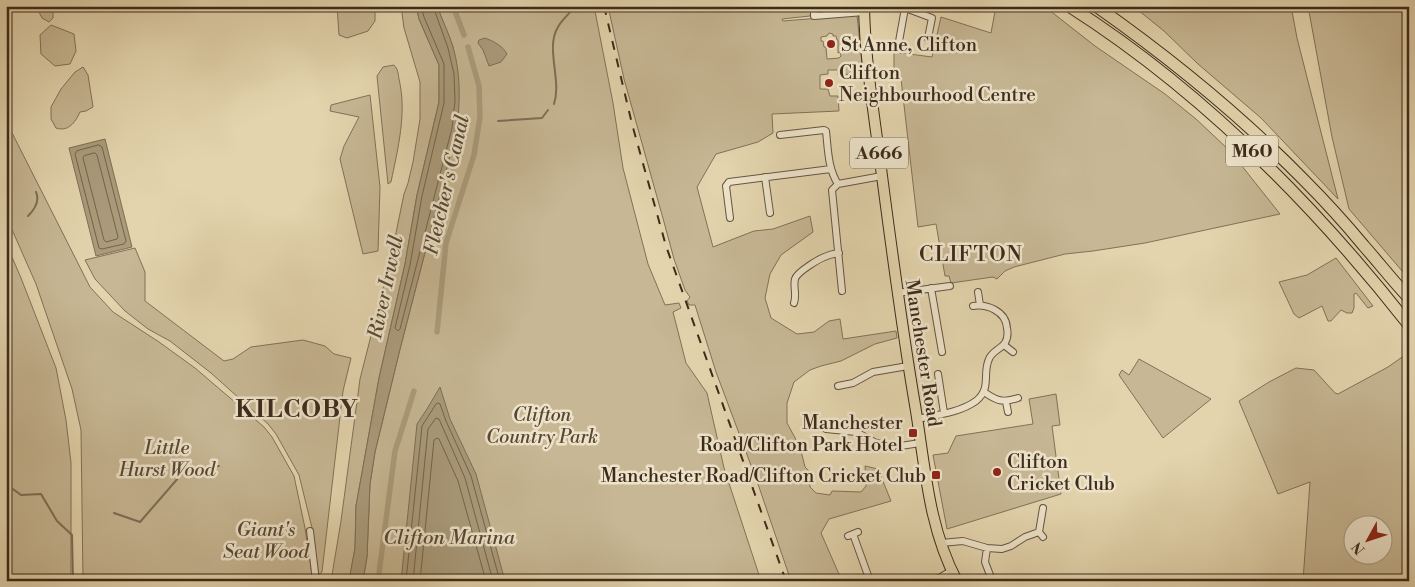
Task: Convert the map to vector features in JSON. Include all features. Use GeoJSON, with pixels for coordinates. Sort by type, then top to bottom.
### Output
{"type":"FeatureCollection","features":[{"type":"Feature","properties":{"kind":"highway","name":"M60"},"geometry":{"type":"LineString","coordinates":[[1069,6],[1140,56],[1187,93],[1234,134],[1332,233],[1409,325]]}},
{"type":"Feature","properties":{"kind":"highway","name":"M60"},"geometry":{"type":"LineString","coordinates":[[1096,6],[1173,63],[1261,138],[1343,222],[1409,302]]}},
{"type":"Feature","properties":{"kind":"highway","name":"M60"},"geometry":{"type":"LineString","coordinates":[[1395,284],[1409,298]]}},
{"type":"Feature","properties":{"kind":"main road","name":"Manchester Road"},"geometry":{"type":"LineString","coordinates":[[864,9],[869,76],[897,293],[920,443],[932,510],[941,543],[957,581]]}},
{"type":"Feature","properties":{"kind":"street"},"geometry":{"type":"LineString","coordinates":[[814,6],[814,16],[864,9]]}},
{"type":"Feature","properties":{"kind":"street"},"geometry":{"type":"LineString","coordinates":[[898,47],[902,7],[932,18],[928,38]]}},
{"type":"Feature","properties":{"kind":"street"},"geometry":{"type":"LineString","coordinates":[[780,135],[824,130],[826,132],[833,177],[838,184]]}},
{"type":"Feature","properties":{"kind":"street"},"geometry":{"type":"LineString","coordinates":[[730,218],[726,186],[729,182],[831,169]]}},
{"type":"Feature","properties":{"kind":"street"},"geometry":{"type":"LineString","coordinates":[[842,291],[832,190],[838,184],[882,176]]}},
{"type":"Feature","properties":{"kind":"street"},"geometry":{"type":"LineString","coordinates":[[766,177],[770,213]]}},
{"type":"Feature","properties":{"kind":"street"},"geometry":{"type":"LineString","coordinates":[[794,303],[796,299],[794,281],[796,276],[817,260],[839,253]]}},
{"type":"Feature","properties":{"kind":"street"},"geometry":{"type":"LineString","coordinates":[[897,293],[950,286]]}},
{"type":"Feature","properties":{"kind":"street"},"geometry":{"type":"LineString","coordinates":[[930,288],[942,352]]}},
{"type":"Feature","properties":{"kind":"street"},"geometry":{"type":"LineString","coordinates":[[917,419],[956,411],[969,405],[984,392],[989,358],[991,354],[1004,345],[1008,334],[1004,317],[992,308],[976,305],[978,292]]}},
{"type":"Feature","properties":{"kind":"street"},"geometry":{"type":"LineString","coordinates":[[1004,345],[1013,352]]}},
{"type":"Feature","properties":{"kind":"street"},"geometry":{"type":"LineString","coordinates":[[838,386],[850,384],[873,372],[908,366]]}},
{"type":"Feature","properties":{"kind":"street"},"geometry":{"type":"LineString","coordinates":[[938,374],[942,382],[944,413]]}},
{"type":"Feature","properties":{"kind":"street"},"geometry":{"type":"LineString","coordinates":[[984,392],[995,399],[1006,402],[1018,398]]}},
{"type":"Feature","properties":{"kind":"street"},"geometry":{"type":"LineString","coordinates":[[1006,402],[1008,412]]}},
{"type":"Feature","properties":{"kind":"street"},"geometry":{"type":"LineString","coordinates":[[826,429],[856,432],[876,443],[894,447],[920,443]]}},
{"type":"Feature","properties":{"kind":"street"},"geometry":{"type":"LineString","coordinates":[[941,543],[964,541],[987,548],[1006,548],[1025,537],[1041,534],[1043,508]]}},
{"type":"Feature","properties":{"kind":"street"},"geometry":{"type":"LineString","coordinates":[[310,532],[316,581]]}},
{"type":"Feature","properties":{"kind":"street"},"geometry":{"type":"LineString","coordinates":[[853,534],[870,581]]}},
{"type":"Feature","properties":{"kind":"street"},"geometry":{"type":"LineString","coordinates":[[987,548],[985,562],[990,575]]}},
{"type":"Feature","properties":{"kind":"street"},"geometry":{"type":"LineString","coordinates":[[934,581],[951,570]]}},
{"type":"Feature","properties":{"kind":"green space"},"geometry":{"type":"Polygon","coordinates":[[[36,6],[53,6],[53,18],[49,22],[42,18],[36,6]]]}},
{"type":"Feature","properties":{"kind":"green space"},"geometry":{"type":"Polygon","coordinates":[[[337,6],[375,6],[375,21],[368,31],[347,38],[339,35],[337,6]]]}},
{"type":"Feature","properties":{"kind":"green space"},"geometry":{"type":"Polygon","coordinates":[[[401,6],[416,6],[419,19],[439,65],[439,102],[417,195],[405,264],[379,378],[356,506],[355,548],[349,581],[331,581],[360,379],[413,162],[420,119],[420,82],[404,28],[401,6]]]}},
{"type":"Feature","properties":{"kind":"green space","name":"Clifton Country Park"},"geometry":{"type":"Polygon","coordinates":[[[437,6],[594,6],[613,103],[623,168],[648,264],[665,305],[679,303],[681,308],[673,312],[686,363],[707,393],[724,468],[761,581],[363,581],[367,557],[370,484],[375,452],[457,129],[453,47],[437,6]]]}},
{"type":"Feature","properties":{"kind":"green space"},"geometry":{"type":"Polygon","coordinates":[[[608,6],[812,6],[810,16],[782,19],[783,21],[857,15],[863,73],[838,75],[838,70],[828,70],[828,74],[820,75],[820,89],[828,89],[830,96],[838,96],[839,111],[772,114],[773,133],[758,142],[716,154],[697,187],[713,247],[754,231],[773,229],[810,216],[813,232],[781,255],[770,274],[765,298],[771,318],[797,334],[814,332],[829,321],[840,319],[843,339],[896,331],[897,338],[875,344],[841,361],[810,370],[794,382],[787,403],[787,423],[800,447],[805,467],[809,471],[810,487],[816,493],[830,495],[832,491],[861,492],[866,486],[865,466],[878,469],[891,501],[829,519],[821,533],[842,581],[791,581],[758,484],[716,372],[695,305],[689,305],[687,301],[690,297],[685,290],[674,259],[624,79],[608,6]],[[829,33],[827,36],[821,37],[824,47],[826,47],[827,59],[839,58],[841,56],[840,52],[838,53],[838,40],[833,34],[829,33]]]}},
{"type":"Feature","properties":{"kind":"green space"},"geometry":{"type":"Polygon","coordinates":[[[996,6],[1044,6],[1095,46],[1165,94],[1196,119],[1230,151],[1280,214],[1145,243],[1065,254],[1014,267],[1005,271],[997,279],[993,277],[951,283],[949,276],[945,276],[936,224],[918,227],[900,70],[894,69],[894,52],[932,57],[941,17],[991,33],[996,6]]]}},
{"type":"Feature","properties":{"kind":"green space"},"geometry":{"type":"Polygon","coordinates":[[[1133,6],[1291,6],[1297,38],[1338,199],[1261,118],[1198,64],[1164,31],[1133,6]]]}},
{"type":"Feature","properties":{"kind":"green space"},"geometry":{"type":"Polygon","coordinates":[[[1308,6],[1409,6],[1409,279],[1349,209],[1332,137],[1308,6]]]}},
{"type":"Feature","properties":{"kind":"green space"},"geometry":{"type":"Polygon","coordinates":[[[51,25],[74,34],[76,51],[70,64],[55,66],[41,54],[40,35],[51,25]]]}},
{"type":"Feature","properties":{"kind":"green space"},"geometry":{"type":"Polygon","coordinates":[[[394,65],[398,71],[402,118],[394,169],[391,182],[388,184],[377,76],[383,67],[394,65]]]}},
{"type":"Feature","properties":{"kind":"green space"},"geometry":{"type":"Polygon","coordinates":[[[83,67],[88,75],[93,107],[80,112],[76,120],[68,128],[56,128],[51,119],[51,107],[61,89],[75,72],[83,67]]]}},
{"type":"Feature","properties":{"kind":"green space"},"geometry":{"type":"Polygon","coordinates":[[[370,95],[380,187],[378,251],[363,254],[340,159],[344,146],[359,117],[330,111],[331,105],[370,95]]]}},
{"type":"Feature","properties":{"kind":"green space","name":"Little Hurst Wood"},"geometry":{"type":"Polygon","coordinates":[[[6,121],[90,287],[113,312],[195,368],[264,427],[272,437],[294,476],[305,528],[313,581],[83,581],[81,430],[72,389],[36,284],[6,216],[6,121]]]}},
{"type":"Feature","properties":{"kind":"green space"},"geometry":{"type":"Polygon","coordinates":[[[6,243],[56,368],[66,420],[71,463],[71,581],[6,581],[6,243]]]}},
{"type":"Feature","properties":{"kind":"green space"},"geometry":{"type":"Polygon","coordinates":[[[135,248],[145,272],[145,301],[224,361],[233,359],[251,347],[303,340],[325,346],[334,354],[351,358],[343,391],[322,572],[318,575],[313,532],[299,475],[276,434],[268,424],[211,373],[170,341],[148,329],[125,311],[95,279],[85,260],[135,248]]]}},
{"type":"Feature","properties":{"kind":"green space"},"geometry":{"type":"Polygon","coordinates":[[[1336,258],[1373,306],[1368,308],[1356,293],[1354,294],[1352,313],[1341,310],[1331,321],[1328,321],[1322,306],[1299,318],[1294,314],[1279,282],[1307,275],[1336,258]]]}},
{"type":"Feature","properties":{"kind":"green space"},"geometry":{"type":"Polygon","coordinates":[[[1409,354],[1409,581],[1303,581],[1310,482],[1278,494],[1239,401],[1296,368],[1314,370],[1338,394],[1409,354]]]}},
{"type":"Feature","properties":{"kind":"green space"},"geometry":{"type":"Polygon","coordinates":[[[1139,359],[1211,399],[1163,438],[1119,375],[1122,370],[1129,375],[1139,359]]]}},
{"type":"Feature","properties":{"kind":"green space","name":"Clifton Cricket Club"},"geometry":{"type":"Polygon","coordinates":[[[1056,394],[1060,425],[1052,426],[1061,494],[947,529],[933,455],[948,453],[956,436],[1033,424],[1029,399],[1056,394]]]}},
{"type":"Feature","properties":{"kind":"water"},"geometry":{"type":"Polygon","coordinates":[[[416,6],[437,6],[456,57],[459,77],[457,129],[375,452],[370,484],[367,557],[363,581],[349,581],[355,548],[356,506],[379,378],[405,264],[417,195],[439,102],[439,65],[419,19],[416,6]]]}},
{"type":"Feature","properties":{"kind":"water"},"geometry":{"type":"Polygon","coordinates":[[[485,38],[497,44],[507,54],[501,62],[489,66],[478,43],[479,40],[485,38]]]}},
{"type":"Feature","properties":{"kind":"water"},"geometry":{"type":"Polygon","coordinates":[[[105,139],[132,247],[96,256],[69,148],[105,139]]]}},
{"type":"Feature","properties":{"kind":"water","name":"Clifton Marina"},"geometry":{"type":"Polygon","coordinates":[[[440,387],[450,419],[476,474],[505,581],[401,581],[417,424],[440,387]]]}},
{"type":"Feature","properties":{"kind":"waterway","name":"Fletcher's Canal"},"geometry":{"type":"LineString","coordinates":[[453,6],[464,35]]}},
{"type":"Feature","properties":{"kind":"waterway"},"geometry":{"type":"LineString","coordinates":[[554,104],[556,95],[553,54],[554,35],[559,25],[571,11],[588,11]]}},
{"type":"Feature","properties":{"kind":"waterway","name":"Fletcher's Canal"},"geometry":{"type":"LineString","coordinates":[[437,332],[446,243],[474,155],[480,117],[479,86],[468,47]]}},
{"type":"Feature","properties":{"kind":"waterway"},"geometry":{"type":"LineString","coordinates":[[498,121],[542,118],[548,110]]}},
{"type":"Feature","properties":{"kind":"waterway"},"geometry":{"type":"LineString","coordinates":[[28,216],[37,202],[36,192]]}},
{"type":"Feature","properties":{"kind":"waterway"},"geometry":{"type":"LineString","coordinates":[[378,581],[395,451],[414,391]]}},
{"type":"Feature","properties":{"kind":"waterway"},"geometry":{"type":"LineString","coordinates":[[114,513],[140,522],[186,469],[219,466]]}},
{"type":"Feature","properties":{"kind":"waterway"},"geometry":{"type":"LineString","coordinates":[[6,484],[21,495],[41,494],[57,521],[72,535],[73,581]]}},
{"type":"Feature","properties":{"kind":"railway"},"geometry":{"type":"LineString","coordinates":[[604,6],[632,124],[666,246],[786,581]]}},
{"type":"Feature","properties":{"kind":"place","name":"St Anne, Clifton"},"geometry":{"type":"Point","coordinates":[831,44]}},
{"type":"Feature","properties":{"kind":"place","name":"Clifton Neighbourhood Centre"},"geometry":{"type":"Point","coordinates":[829,83]}},
{"type":"Feature","properties":{"kind":"place","name":"Manchester Road/Clifton Park Hotel"},"geometry":{"type":"Point","coordinates":[913,433]}},
{"type":"Feature","properties":{"kind":"place","name":"Clifton Cricket Club"},"geometry":{"type":"Point","coordinates":[997,472]}},
{"type":"Feature","properties":{"kind":"place","name":"Manchester Road/Clifton Cricket Club"},"geometry":{"type":"Point","coordinates":[936,475]}},
{"type":"Feature","properties":{"kind":"district","name":"CLIFTON"},"geometry":{"type":"Point","coordinates":[971,254]}},
{"type":"Feature","properties":{"kind":"district","name":"KILCOBY"},"geometry":{"type":"Point","coordinates":[297,409]}},
{"type":"Feature","properties":{"kind":"water label","name":"River Irwell"},"geometry":{"type":"Point","coordinates":[385,287]}},
{"type":"Feature","properties":{"kind":"park label","name":"Giant's Seat Wood"},"geometry":{"type":"Point","coordinates":[266,540]}}]}
